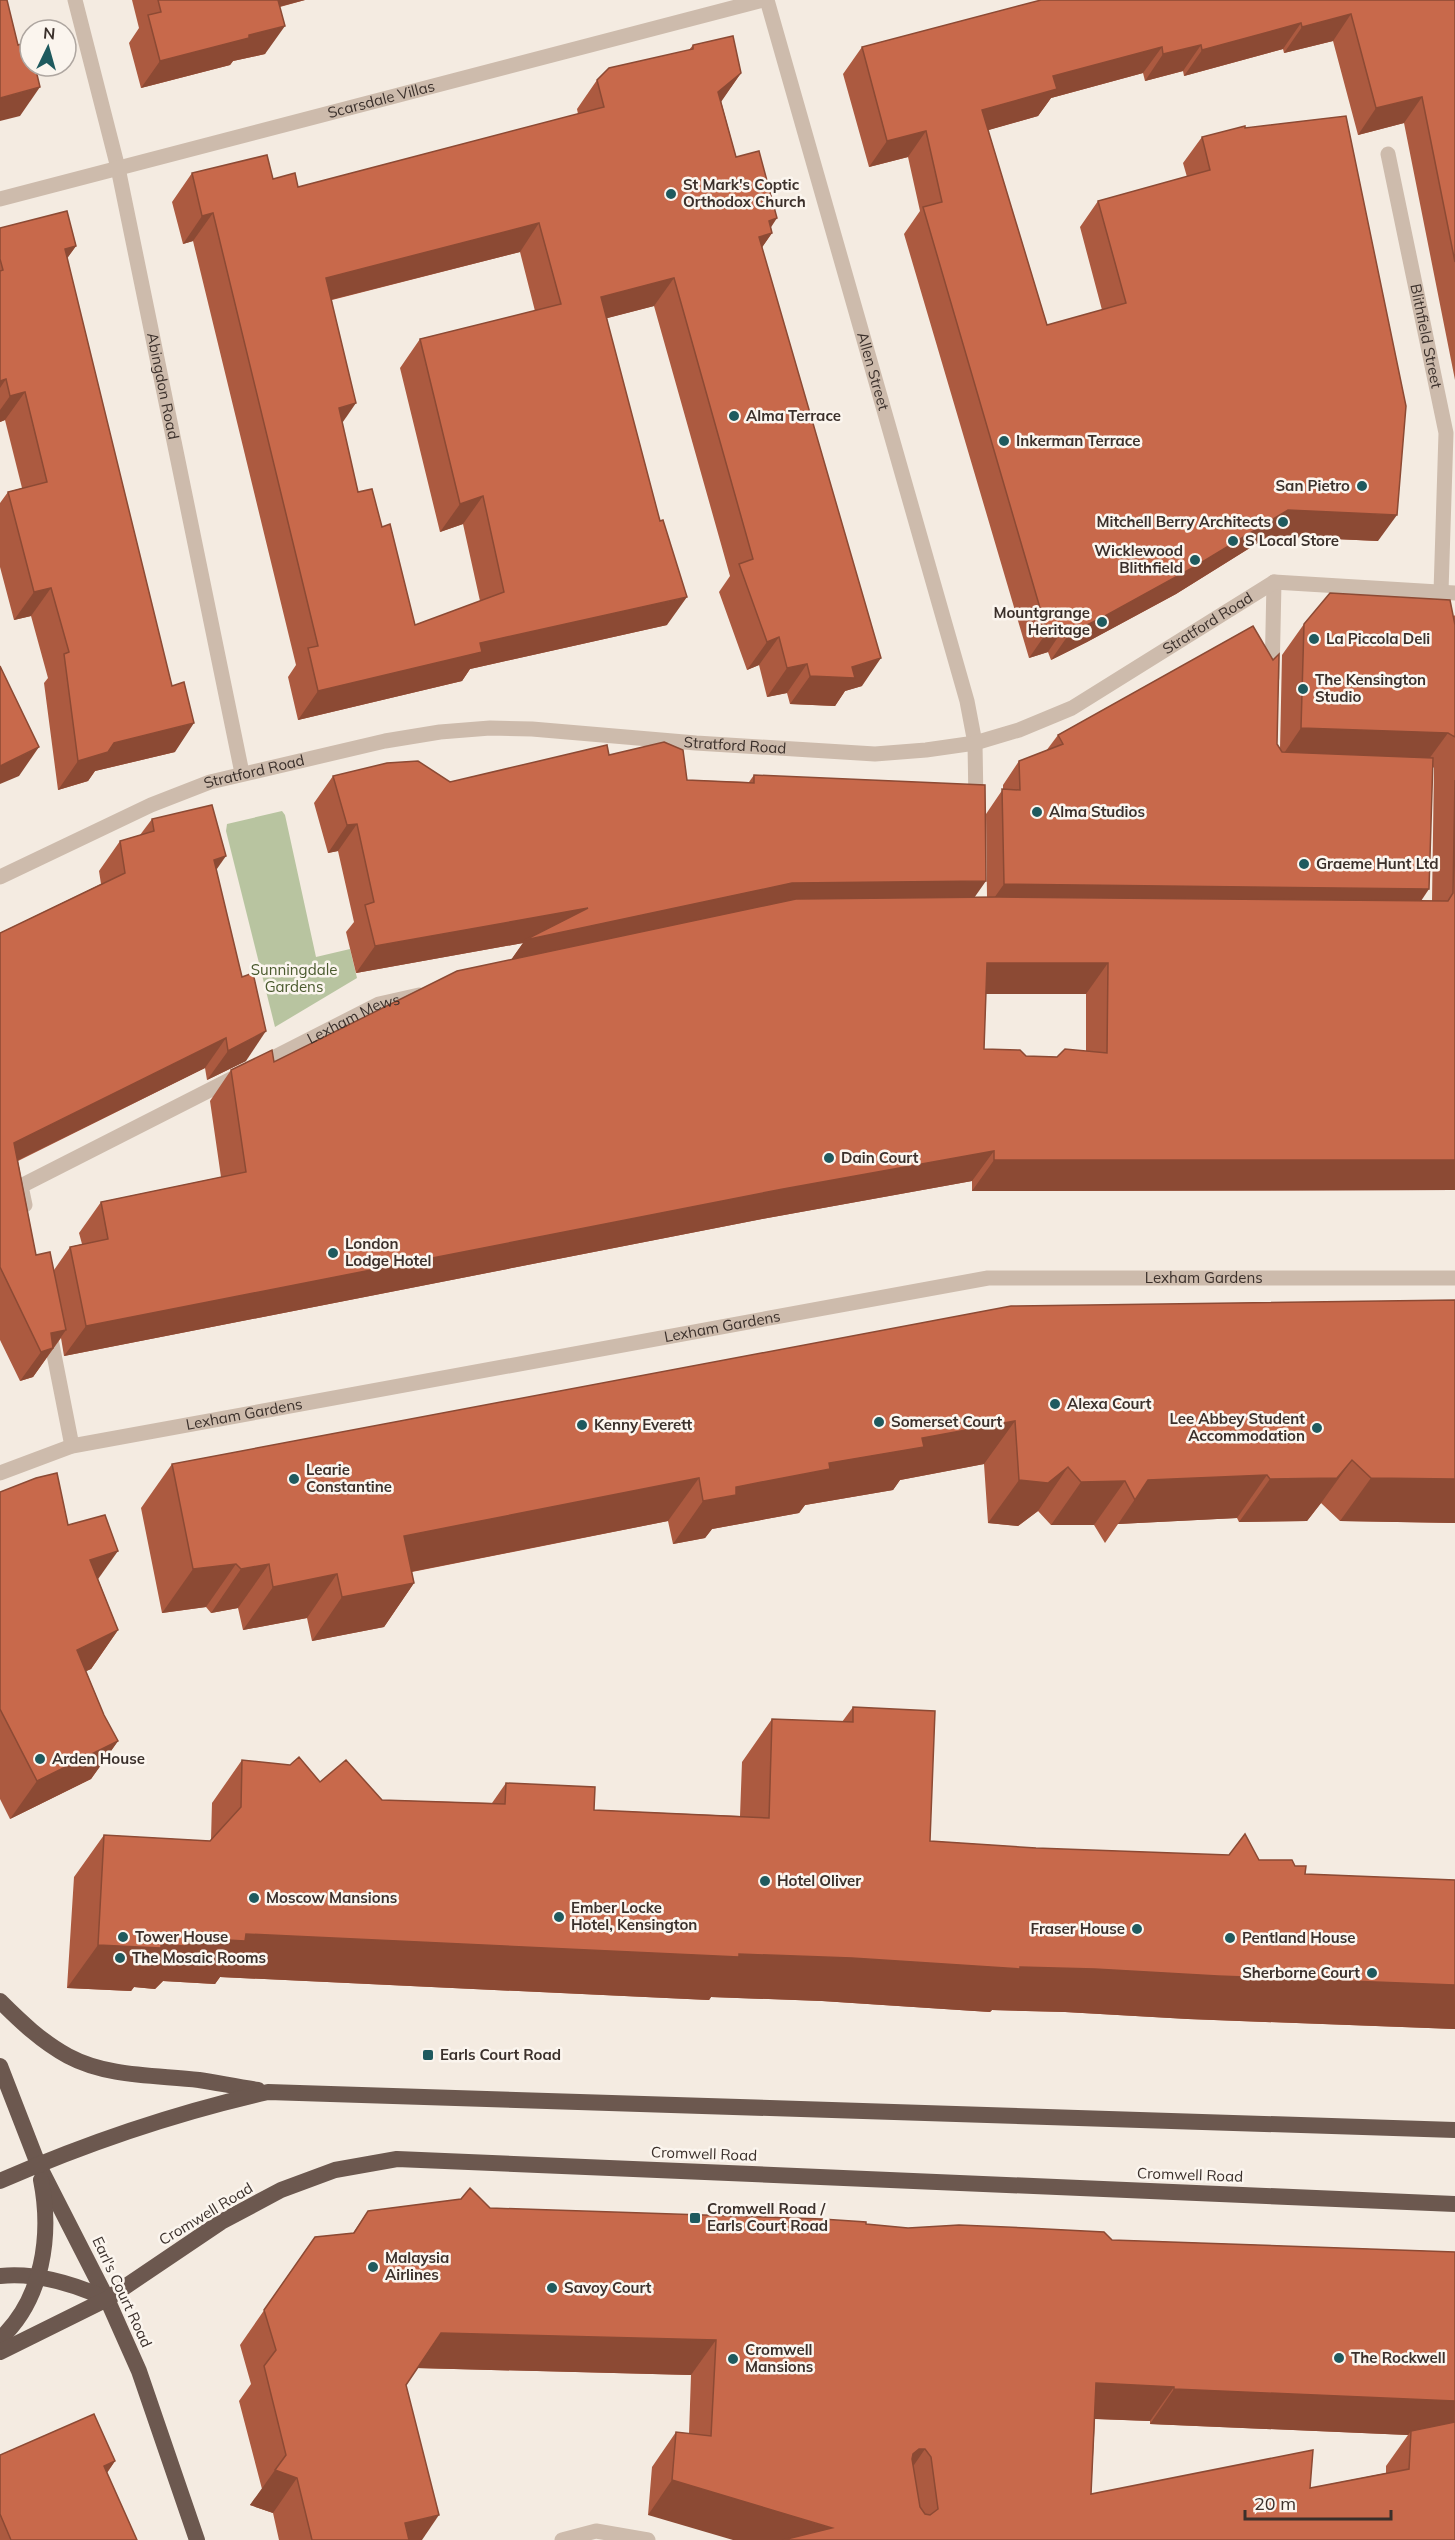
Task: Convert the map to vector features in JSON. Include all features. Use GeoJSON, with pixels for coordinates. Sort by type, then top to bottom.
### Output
{"type":"FeatureCollection","features":[{"type":"Feature","properties":{"kind":"highway"},"geometry":{"type":"LineString","coordinates":[[0,2001],[47,2043],[69,2057],[93,2066],[132,2074],[200,2080],[268,2092],[1455,2130]]}},
{"type":"Feature","properties":{"kind":"highway","name":"Earl's Court Road"},"geometry":{"type":"LineString","coordinates":[[0,2066],[38,2164],[107,2299],[139,2371],[197,2540]]}},
{"type":"Feature","properties":{"kind":"highway"},"geometry":{"type":"LineString","coordinates":[[0,2181],[38,2164],[181,2113],[268,2092]]}},
{"type":"Feature","properties":{"kind":"highway","name":"Cromwell Road"},"geometry":{"type":"LineString","coordinates":[[0,2352],[107,2299],[221,2222],[281,2190],[335,2170],[397,2159],[1455,2204]]}},
{"type":"Feature","properties":{"kind":"highway"},"geometry":{"type":"LineString","coordinates":[[0,2339],[22,2312],[43,2261],[46,2232],[44,2195],[38,2164]]}},
{"type":"Feature","properties":{"kind":"highway"},"geometry":{"type":"LineString","coordinates":[[0,2276],[37,2277],[85,2289],[107,2299]]}},
{"type":"Feature","properties":{"kind":"street","name":"Abingdon Road"},"geometry":{"type":"LineString","coordinates":[[75,0],[118,168],[242,773]]}},
{"type":"Feature","properties":{"kind":"street","name":"Scarsdale Villas"},"geometry":{"type":"LineString","coordinates":[[0,199],[763,0]]}},
{"type":"Feature","properties":{"kind":"street","name":"Allen Street"},"geometry":{"type":"LineString","coordinates":[[767,0],[967,700],[975,743],[976,815]]}},
{"type":"Feature","properties":{"kind":"street","name":"Blithfield Street"},"geometry":{"type":"LineString","coordinates":[[1388,154],[1446,433],[1448,593]]}},
{"type":"Feature","properties":{"kind":"street","name":"Stratford Road"},"geometry":{"type":"LineString","coordinates":[[0,877],[151,805],[210,783],[242,773],[385,741],[440,732],[490,728],[543,730],[696,743],[875,754],[975,743],[1019,730],[1072,708],[1274,582]]}},
{"type":"Feature","properties":{"kind":"street"},"geometry":{"type":"LineString","coordinates":[[1272,699],[1274,582],[1448,593]]}},
{"type":"Feature","properties":{"kind":"street","name":"Lexham Mews"},"geometry":{"type":"LineString","coordinates":[[28,1220],[21,1186],[379,1004],[436,992]]}},
{"type":"Feature","properties":{"kind":"street","name":"Lexham Gardens"},"geometry":{"type":"LineString","coordinates":[[0,1473],[72,1446],[988,1278],[1455,1278]]}},
{"type":"Feature","properties":{"kind":"street"},"geometry":{"type":"LineString","coordinates":[[46,1310],[72,1446]]}},
{"type":"Feature","properties":{"kind":"street"},"geometry":{"type":"LineString","coordinates":[[562,2540],[596,2531],[648,2540]]}},
{"type":"Feature","properties":{"kind":"green space","name":"Sunningdale Gardens"},"geometry":{"type":"Polygon","coordinates":[[[282,811],[285,815],[316,957],[350,949],[357,978],[275,1027],[226,831],[227,824],[282,811]]]}},
{"type":"Feature","properties":{"kind":"building"},"geometry":{"type":"Polygon","coordinates":[[[0,0],[7,0],[18,45],[18,78],[38,78],[40,87],[0,98],[0,0]]]}},
{"type":"Feature","properties":{"kind":"building"},"geometry":{"type":"Polygon","coordinates":[[[158,0],[278,0],[285,26],[249,35],[249,38],[160,61],[148,15],[161,12],[158,0]]]}},
{"type":"Feature","properties":{"kind":"building"},"geometry":{"type":"Polygon","coordinates":[[[1041,0],[1455,0],[1455,262],[1422,97],[1376,108],[1351,14],[1302,27],[1301,23],[1202,50],[1201,45],[1163,54],[1162,47],[1053,76],[1057,89],[982,110],[1047,325],[1126,303],[1098,201],[1210,170],[1202,137],[1245,126],[1245,128],[1346,116],[1406,406],[1397,515],[1288,510],[1194,567],[1069,634],[1066,625],[1047,632],[923,207],[942,202],[926,131],[887,141],[862,47],[1041,0]]]}},
{"type":"Feature","properties":{"kind":"building"},"geometry":{"type":"Polygon","coordinates":[[[733,36],[741,73],[718,92],[736,157],[759,151],[777,218],[769,221],[772,233],[759,237],[881,658],[852,667],[855,678],[810,676],[807,664],[787,668],[779,637],[767,642],[739,564],[753,559],[674,278],[601,297],[660,521],[663,520],[687,597],[480,643],[482,652],[318,691],[308,648],[318,646],[213,213],[202,216],[192,173],[267,155],[273,179],[295,173],[298,187],[604,107],[597,80],[609,68],[693,49],[693,45],[733,36]],[[539,223],[326,278],[356,403],[339,408],[358,492],[372,489],[382,527],[390,524],[415,625],[504,592],[483,496],[460,504],[420,339],[561,304],[539,223]]]}},
{"type":"Feature","properties":{"kind":"building"},"geometry":{"type":"Polygon","coordinates":[[[67,211],[76,246],[65,249],[172,686],[184,682],[194,723],[114,743],[108,752],[78,761],[64,654],[69,652],[51,588],[34,592],[8,492],[47,482],[25,392],[10,396],[6,379],[0,381],[0,271],[3,270],[0,259],[0,228],[67,211]]]}},
{"type":"Feature","properties":{"kind":"building"},"geometry":{"type":"Polygon","coordinates":[[[1330,593],[1450,600],[1455,625],[1455,737],[1448,733],[1301,728],[1304,624],[1330,593]]]}},
{"type":"Feature","properties":{"kind":"building"},"geometry":{"type":"Polygon","coordinates":[[[1253,626],[1273,660],[1279,654],[1277,744],[1282,752],[1433,758],[1429,889],[1004,884],[1002,789],[1020,790],[1019,761],[1063,744],[1058,735],[1253,626]]]}},
{"type":"Feature","properties":{"kind":"building"},"geometry":{"type":"Polygon","coordinates":[[[0,666],[39,747],[0,766],[0,666]]]}},
{"type":"Feature","properties":{"kind":"building"},"geometry":{"type":"Polygon","coordinates":[[[664,742],[683,750],[687,780],[754,783],[754,775],[985,785],[986,881],[792,883],[525,940],[588,908],[375,946],[365,905],[374,902],[357,824],[347,825],[333,776],[387,763],[418,761],[450,782],[607,745],[609,755],[664,742]]]}},
{"type":"Feature","properties":{"kind":"building"},"geometry":{"type":"Polygon","coordinates":[[[1455,780],[1455,1160],[994,1160],[994,1151],[783,1189],[86,1326],[70,1247],[108,1239],[101,1202],[246,1172],[231,1070],[272,1050],[274,1062],[457,971],[796,899],[998,897],[1448,901],[1453,893],[1455,780]],[[987,963],[984,1049],[1020,1050],[1026,1056],[1057,1057],[1065,1049],[1107,1053],[1108,963],[987,963]]]}},
{"type":"Feature","properties":{"kind":"building"},"geometry":{"type":"Polygon","coordinates":[[[212,805],[226,856],[214,860],[242,977],[253,973],[266,1031],[228,1051],[226,1038],[14,1143],[36,1255],[50,1252],[66,1330],[51,1333],[53,1348],[41,1352],[0,1267],[0,933],[125,873],[120,841],[154,831],[152,819],[212,805]]]}},
{"type":"Feature","properties":{"kind":"building"},"geometry":{"type":"Polygon","coordinates":[[[1455,1300],[1455,1479],[1371,1478],[1352,1460],[1337,1478],[1270,1479],[1267,1475],[1148,1480],[1135,1500],[1125,1481],[1081,1482],[1068,1467],[1048,1483],[1019,1480],[1015,1421],[922,1438],[924,1447],[829,1463],[830,1469],[736,1487],[736,1495],[703,1501],[699,1478],[404,1536],[414,1583],[342,1597],[337,1574],[273,1587],[269,1564],[241,1569],[236,1564],[193,1569],[172,1464],[1011,1306],[1455,1300]]]}},
{"type":"Feature","properties":{"kind":"building"},"geometry":{"type":"Polygon","coordinates":[[[57,1473],[68,1525],[105,1515],[118,1551],[90,1560],[118,1630],[77,1650],[104,1715],[118,1741],[37,1781],[0,1709],[0,1492],[36,1478],[57,1473]]]}},
{"type":"Feature","properties":{"kind":"building"},"geometry":{"type":"Polygon","coordinates":[[[853,1707],[935,1711],[930,1841],[1036,1848],[1229,1855],[1245,1834],[1259,1860],[1292,1860],[1295,1866],[1306,1866],[1305,1874],[1455,1880],[1455,1985],[1095,1969],[1020,1967],[1020,1969],[852,1958],[739,1954],[739,1957],[246,1934],[245,1941],[193,1938],[185,1946],[161,1944],[161,1948],[98,1945],[104,1835],[210,1841],[241,1807],[242,1760],[290,1765],[299,1757],[320,1782],[346,1760],[382,1800],[505,1804],[506,1783],[595,1787],[594,1810],[769,1818],[772,1719],[853,1722],[853,1707]]]}},
{"type":"Feature","properties":{"kind":"building"},"geometry":{"type":"Polygon","coordinates":[[[470,2188],[490,2208],[822,2219],[908,2228],[959,2225],[1027,2228],[1104,2232],[1112,2240],[1455,2252],[1455,2401],[1174,2389],[1174,2387],[1096,2383],[1091,2494],[1313,2450],[1310,2488],[1409,2469],[1411,2431],[1455,2422],[1455,2540],[783,2540],[832,2528],[672,2480],[676,2432],[711,2436],[716,2340],[441,2333],[406,2385],[439,2515],[405,2523],[409,2540],[312,2540],[297,2478],[275,2470],[286,2455],[264,2366],[276,2350],[264,2310],[315,2237],[354,2233],[368,2211],[461,2199],[470,2188]],[[919,2449],[913,2454],[912,2459],[920,2507],[925,2514],[930,2515],[938,2509],[931,2457],[925,2449],[919,2449]]]}},
{"type":"Feature","properties":{"kind":"building"},"geometry":{"type":"Polygon","coordinates":[[[94,2414],[115,2461],[104,2466],[137,2540],[11,2540],[0,2514],[0,2455],[94,2414]]]}},
{"type":"Feature","properties":{"kind":"place","name":"St Mark's Coptic Orthodox Church"},"geometry":{"type":"Point","coordinates":[671,194]}},
{"type":"Feature","properties":{"kind":"place","name":"Alma Terrace"},"geometry":{"type":"Point","coordinates":[734,416]}},
{"type":"Feature","properties":{"kind":"place","name":"Inkerman Terrace"},"geometry":{"type":"Point","coordinates":[1004,441]}},
{"type":"Feature","properties":{"kind":"place","name":"San Pietro"},"geometry":{"type":"Point","coordinates":[1362,486]}},
{"type":"Feature","properties":{"kind":"place","name":"Mitchell Berry Architects"},"geometry":{"type":"Point","coordinates":[1283,522]}},
{"type":"Feature","properties":{"kind":"place","name":"S Local Store"},"geometry":{"type":"Point","coordinates":[1233,541]}},
{"type":"Feature","properties":{"kind":"place","name":"Wicklewood Blithfield"},"geometry":{"type":"Point","coordinates":[1195,560]}},
{"type":"Feature","properties":{"kind":"place","name":"Mountgrange Heritage"},"geometry":{"type":"Point","coordinates":[1102,622]}},
{"type":"Feature","properties":{"kind":"place","name":"La Piccola Deli"},"geometry":{"type":"Point","coordinates":[1314,639]}},
{"type":"Feature","properties":{"kind":"place","name":"The Kensington Studio"},"geometry":{"type":"Point","coordinates":[1303,689]}},
{"type":"Feature","properties":{"kind":"place","name":"Alma Studios"},"geometry":{"type":"Point","coordinates":[1037,812]}},
{"type":"Feature","properties":{"kind":"place","name":"Graeme Hunt Ltd"},"geometry":{"type":"Point","coordinates":[1304,864]}},
{"type":"Feature","properties":{"kind":"place","name":"Dain Court"},"geometry":{"type":"Point","coordinates":[829,1158]}},
{"type":"Feature","properties":{"kind":"place","name":"London Lodge Hotel"},"geometry":{"type":"Point","coordinates":[333,1253]}},
{"type":"Feature","properties":{"kind":"place","name":"Alexa Court"},"geometry":{"type":"Point","coordinates":[1055,1404]}},
{"type":"Feature","properties":{"kind":"place","name":"Somerset Court"},"geometry":{"type":"Point","coordinates":[879,1422]}},
{"type":"Feature","properties":{"kind":"place","name":"Kenny Everett"},"geometry":{"type":"Point","coordinates":[582,1425]}},
{"type":"Feature","properties":{"kind":"place","name":"Lee Abbey Student Accommodation"},"geometry":{"type":"Point","coordinates":[1317,1428]}},
{"type":"Feature","properties":{"kind":"place","name":"Learie Constantine"},"geometry":{"type":"Point","coordinates":[294,1479]}},
{"type":"Feature","properties":{"kind":"place","name":"Arden House"},"geometry":{"type":"Point","coordinates":[40,1759]}},
{"type":"Feature","properties":{"kind":"place","name":"Hotel Oliver"},"geometry":{"type":"Point","coordinates":[765,1881]}},
{"type":"Feature","properties":{"kind":"place","name":"Moscow Mansions"},"geometry":{"type":"Point","coordinates":[254,1898]}},
{"type":"Feature","properties":{"kind":"place","name":"Ember Locke Hotel, Kensington"},"geometry":{"type":"Point","coordinates":[559,1917]}},
{"type":"Feature","properties":{"kind":"place","name":"Fraser House"},"geometry":{"type":"Point","coordinates":[1137,1929]}},
{"type":"Feature","properties":{"kind":"place","name":"Tower House"},"geometry":{"type":"Point","coordinates":[123,1937]}},
{"type":"Feature","properties":{"kind":"place","name":"Pentland House"},"geometry":{"type":"Point","coordinates":[1230,1938]}},
{"type":"Feature","properties":{"kind":"place","name":"The Mosaic Rooms"},"geometry":{"type":"Point","coordinates":[120,1958]}},
{"type":"Feature","properties":{"kind":"place","name":"Sherborne Court"},"geometry":{"type":"Point","coordinates":[1372,1973]}},
{"type":"Feature","properties":{"kind":"place","name":"Earls Court Road"},"geometry":{"type":"Point","coordinates":[428,2055]}},
{"type":"Feature","properties":{"kind":"place","name":"Cromwell Road / Earls Court Road"},"geometry":{"type":"Point","coordinates":[695,2218]}},
{"type":"Feature","properties":{"kind":"place","name":"Malaysia Airlines"},"geometry":{"type":"Point","coordinates":[373,2267]}},
{"type":"Feature","properties":{"kind":"place","name":"Savoy Court"},"geometry":{"type":"Point","coordinates":[552,2288]}},
{"type":"Feature","properties":{"kind":"place","name":"The Rockwell"},"geometry":{"type":"Point","coordinates":[1339,2358]}},
{"type":"Feature","properties":{"kind":"place","name":"Cromwell Mansions"},"geometry":{"type":"Point","coordinates":[733,2359]}}]}
